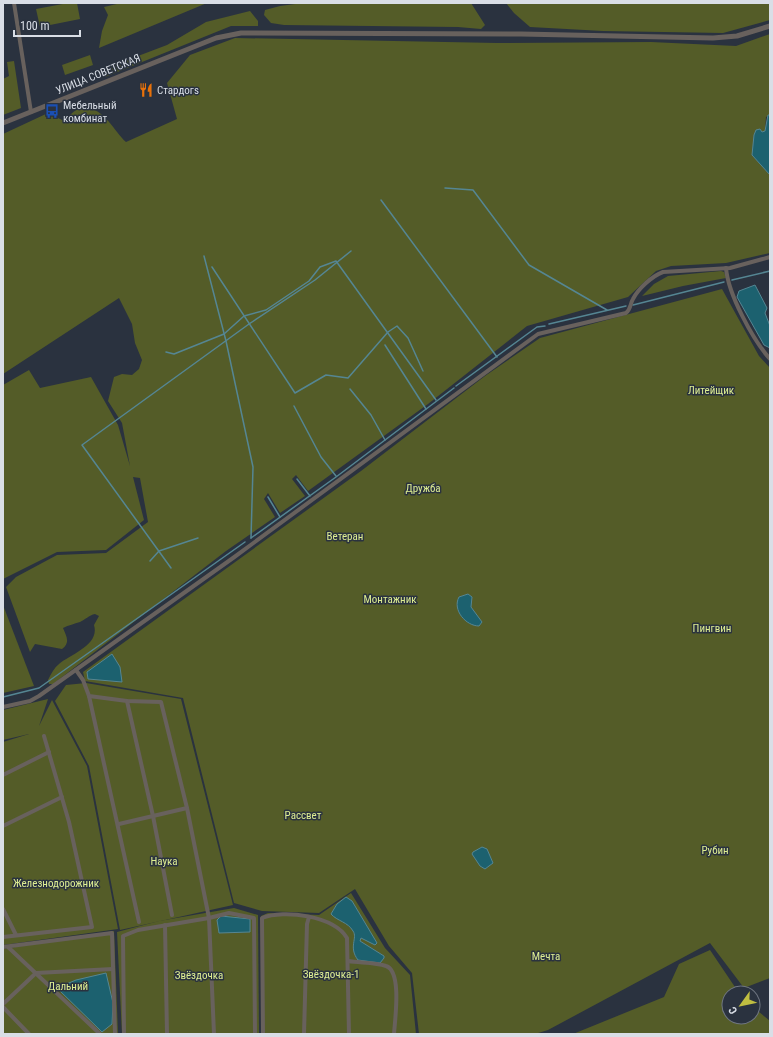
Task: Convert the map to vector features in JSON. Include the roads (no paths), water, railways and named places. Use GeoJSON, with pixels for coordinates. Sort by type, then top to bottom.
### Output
{"type":"FeatureCollection","features":[{"type":"Feature","properties":{"kind":"street"},"geometry":{"type":"LineString","coordinates":[[14,3],[31,112]]}},
{"type":"Feature","properties":{"kind":"street","name":"УЛИЦА СОВЕТСКАЯ"},"geometry":{"type":"LineString","coordinates":[[3,123],[201,44],[228,35],[256,32],[590,35],[713,38],[737,36],[770,26]]}},
{"type":"Feature","properties":{"kind":"street"},"geometry":{"type":"LineString","coordinates":[[3,707],[30,701],[76,670],[538,334],[626,313],[630,310],[636,295],[657,274],[663,272],[726,268],[752,263],[770,257]]}},
{"type":"Feature","properties":{"kind":"street"},"geometry":{"type":"LineString","coordinates":[[726,268],[728,284],[732,294],[760,346],[770,359]]}},
{"type":"Feature","properties":{"kind":"street"},"geometry":{"type":"LineString","coordinates":[[76,670],[83,680],[89,696],[139,922]]}},
{"type":"Feature","properties":{"kind":"street"},"geometry":{"type":"LineString","coordinates":[[89,696],[127,701],[161,702],[187,808],[209,918],[214,1034]]}},
{"type":"Feature","properties":{"kind":"street"},"geometry":{"type":"LineString","coordinates":[[127,701],[153,816],[172,915]]}},
{"type":"Feature","properties":{"kind":"street"},"geometry":{"type":"LineString","coordinates":[[3,937],[92,927],[62,796],[44,736]]}},
{"type":"Feature","properties":{"kind":"street"},"geometry":{"type":"LineString","coordinates":[[3,775],[49,752]]}},
{"type":"Feature","properties":{"kind":"street"},"geometry":{"type":"LineString","coordinates":[[3,826],[62,796]]}},
{"type":"Feature","properties":{"kind":"street"},"geometry":{"type":"LineString","coordinates":[[118,824],[187,808]]}},
{"type":"Feature","properties":{"kind":"street"},"geometry":{"type":"LineString","coordinates":[[3,909],[16,935]]}},
{"type":"Feature","properties":{"kind":"street"},"geometry":{"type":"LineString","coordinates":[[124,1034],[123,936],[138,930],[209,918],[229,913],[254,918],[255,1034]]}},
{"type":"Feature","properties":{"kind":"street"},"geometry":{"type":"LineString","coordinates":[[263,1034],[262,918],[270,914],[309,917],[326,922],[344,932],[347,938],[349,1034]]}},
{"type":"Feature","properties":{"kind":"street"},"geometry":{"type":"LineString","coordinates":[[304,1034],[307,924],[309,917]]}},
{"type":"Feature","properties":{"kind":"street"},"geometry":{"type":"LineString","coordinates":[[165,925],[167,1034]]}},
{"type":"Feature","properties":{"kind":"street"},"geometry":{"type":"LineString","coordinates":[[5,947],[112,933],[115,1034]]}},
{"type":"Feature","properties":{"kind":"street"},"geometry":{"type":"LineString","coordinates":[[5,947],[36,973],[100,1034]]}},
{"type":"Feature","properties":{"kind":"street"},"geometry":{"type":"LineString","coordinates":[[348,961],[387,966],[394,972],[396,986],[394,1034]]}},
{"type":"Feature","properties":{"kind":"street"},"geometry":{"type":"LineString","coordinates":[[3,1004],[36,973],[113,969]]}},
{"type":"Feature","properties":{"kind":"street"},"geometry":{"type":"LineString","coordinates":[[3,1007],[29,1034]]}},
{"type":"Feature","properties":{"kind":"water"},"geometry":{"type":"Polygon","coordinates":[[[768,115],[770,115],[770,175],[752,155],[756,130],[760,129],[762,132],[765,131],[768,115]]]}},
{"type":"Feature","properties":{"kind":"water"},"geometry":{"type":"Polygon","coordinates":[[[755,285],[767,308],[765,313],[770,326],[770,348],[764,345],[737,297],[739,291],[755,285]]]}},
{"type":"Feature","properties":{"kind":"water"},"geometry":{"type":"Polygon","coordinates":[[[468,594],[472,597],[471,607],[482,622],[479,626],[465,620],[457,607],[459,597],[468,594]]]}},
{"type":"Feature","properties":{"kind":"water"},"geometry":{"type":"Polygon","coordinates":[[[112,654],[120,667],[122,682],[88,679],[87,672],[112,654]]]}},
{"type":"Feature","properties":{"kind":"water"},"geometry":{"type":"Polygon","coordinates":[[[482,847],[487,849],[493,863],[485,869],[480,866],[472,854],[482,847]]]}},
{"type":"Feature","properties":{"kind":"water"},"geometry":{"type":"Polygon","coordinates":[[[346,897],[352,901],[377,943],[375,945],[361,938],[360,941],[384,956],[380,963],[358,960],[353,947],[353,931],[331,914],[337,904],[346,897]]]}},
{"type":"Feature","properties":{"kind":"water"},"geometry":{"type":"Polygon","coordinates":[[[221,916],[250,919],[250,932],[219,933],[217,920],[221,916]]]}},
{"type":"Feature","properties":{"kind":"water"},"geometry":{"type":"Polygon","coordinates":[[[106,973],[113,1003],[112,1024],[102,1032],[57,988],[76,980],[106,973]]]}},
{"type":"Feature","properties":{"kind":"waterway"},"geometry":{"type":"LineString","coordinates":[[445,188],[473,190],[529,265],[607,310]]}},
{"type":"Feature","properties":{"kind":"waterway"},"geometry":{"type":"LineString","coordinates":[[381,200],[497,357]]}},
{"type":"Feature","properties":{"kind":"waterway"},"geometry":{"type":"LineString","coordinates":[[171,568],[82,445],[249,324],[315,280],[351,251]]}},
{"type":"Feature","properties":{"kind":"waterway"},"geometry":{"type":"LineString","coordinates":[[204,256],[226,341],[253,467],[251,538]]}},
{"type":"Feature","properties":{"kind":"waterway"},"geometry":{"type":"LineString","coordinates":[[166,352],[174,354],[224,334],[244,316],[266,310],[309,281],[320,267],[336,261],[436,400]]}},
{"type":"Feature","properties":{"kind":"waterway"},"geometry":{"type":"LineString","coordinates":[[212,267],[295,393],[326,375],[348,378],[388,332],[397,326],[408,338],[423,371]]}},
{"type":"Feature","properties":{"kind":"waterway"},"geometry":{"type":"LineString","coordinates":[[732,280],[770,271]]}},
{"type":"Feature","properties":{"kind":"waterway"},"geometry":{"type":"LineString","coordinates":[[633,305],[724,282]]}},
{"type":"Feature","properties":{"kind":"waterway"},"geometry":{"type":"LineString","coordinates":[[549,324],[626,306]]}},
{"type":"Feature","properties":{"kind":"waterway"},"geometry":{"type":"LineString","coordinates":[[456,386],[537,327],[545,326]]}},
{"type":"Feature","properties":{"kind":"waterway"},"geometry":{"type":"LineString","coordinates":[[385,345],[426,409]]}},
{"type":"Feature","properties":{"kind":"waterway"},"geometry":{"type":"LineString","coordinates":[[251,538],[336,477],[454,388]]}},
{"type":"Feature","properties":{"kind":"waterway"},"geometry":{"type":"LineString","coordinates":[[350,389],[371,415],[385,440]]}},
{"type":"Feature","properties":{"kind":"waterway"},"geometry":{"type":"LineString","coordinates":[[294,406],[321,457],[336,476]]}},
{"type":"Feature","properties":{"kind":"waterway"},"geometry":{"type":"LineString","coordinates":[[297,479],[310,496]]}},
{"type":"Feature","properties":{"kind":"waterway"},"geometry":{"type":"LineString","coordinates":[[268,497],[280,517]]}},
{"type":"Feature","properties":{"kind":"waterway"},"geometry":{"type":"LineString","coordinates":[[150,561],[159,551],[198,538]]}},
{"type":"Feature","properties":{"kind":"waterway"},"geometry":{"type":"LineString","coordinates":[[3,697],[39,688],[245,542]]}},
{"type":"Feature","properties":{"kind":"place","name":"Стардогs"},"geometry":{"type":"Point","coordinates":[146,90]}},
{"type":"Feature","properties":{"kind":"place","name":"Мебельный комбинат"},"geometry":{"type":"Point","coordinates":[52,111]}},
{"type":"Feature","properties":{"kind":"park label","name":"Литейщик"},"geometry":{"type":"Point","coordinates":[711,390]}},
{"type":"Feature","properties":{"kind":"park label","name":"Дружба"},"geometry":{"type":"Point","coordinates":[423,488]}},
{"type":"Feature","properties":{"kind":"park label","name":"Ветеран"},"geometry":{"type":"Point","coordinates":[345,536]}},
{"type":"Feature","properties":{"kind":"park label","name":"Монтажник"},"geometry":{"type":"Point","coordinates":[390,599]}},
{"type":"Feature","properties":{"kind":"park label","name":"Пингвин"},"geometry":{"type":"Point","coordinates":[712,628]}},
{"type":"Feature","properties":{"kind":"park label","name":"Рассвет"},"geometry":{"type":"Point","coordinates":[303,815]}},
{"type":"Feature","properties":{"kind":"park label","name":"Рубин"},"geometry":{"type":"Point","coordinates":[715,850]}},
{"type":"Feature","properties":{"kind":"park label","name":"Наука"},"geometry":{"type":"Point","coordinates":[164,861]}},
{"type":"Feature","properties":{"kind":"park label","name":"Железнодорожник"},"geometry":{"type":"Point","coordinates":[56,883]}},
{"type":"Feature","properties":{"kind":"park label","name":"Мечта"},"geometry":{"type":"Point","coordinates":[546,956]}},
{"type":"Feature","properties":{"kind":"park label","name":"Звёздочка-1"},"geometry":{"type":"Point","coordinates":[331,974]}},
{"type":"Feature","properties":{"kind":"park label","name":"Звёздочка"},"geometry":{"type":"Point","coordinates":[199,975]}},
{"type":"Feature","properties":{"kind":"park label","name":"Дальний"},"geometry":{"type":"Point","coordinates":[68,986]}}]}
